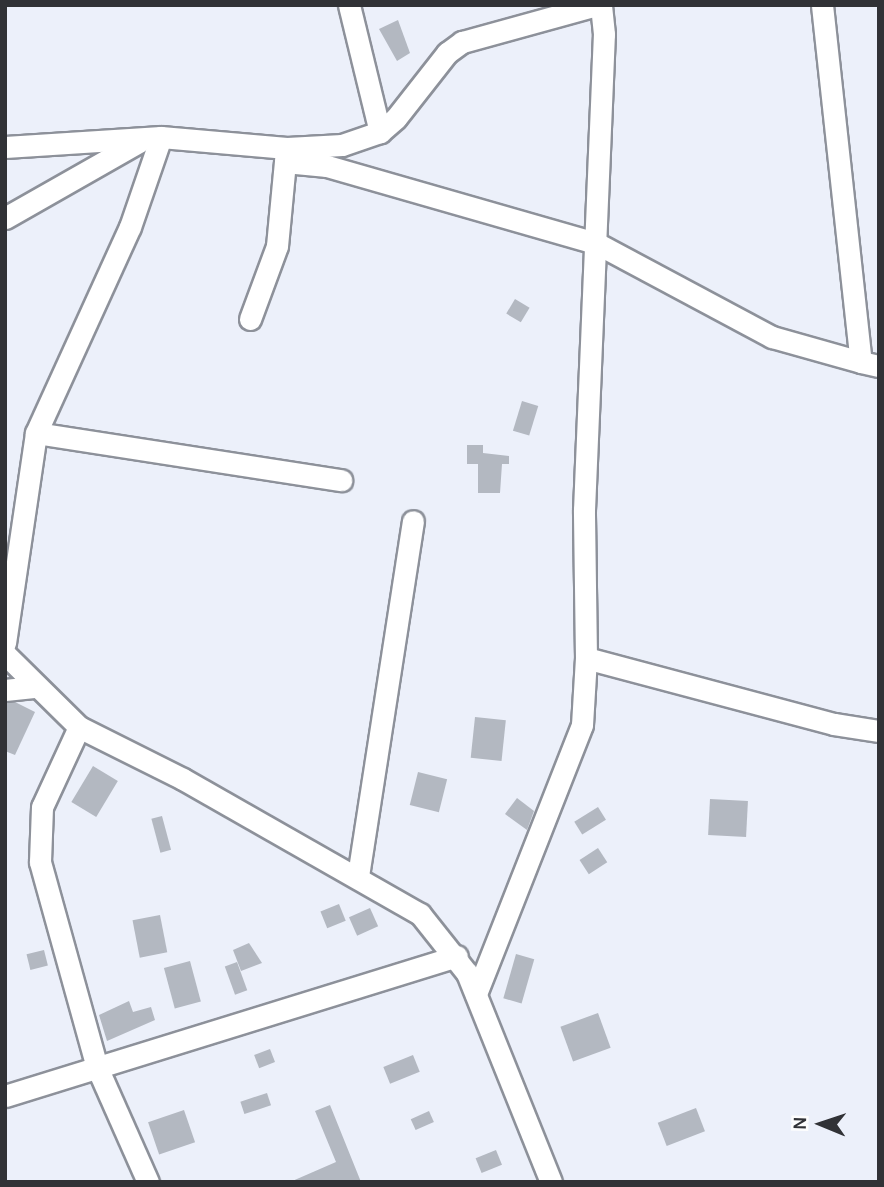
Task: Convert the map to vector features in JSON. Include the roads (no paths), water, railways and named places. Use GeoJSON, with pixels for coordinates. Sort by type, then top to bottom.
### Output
{"type":"FeatureCollection","features":[{"type":"Feature","properties":{"kind":"street"},"geometry":{"type":"LineString","coordinates":[[349,5],[380,132]]}},
{"type":"Feature","properties":{"kind":"street"},"geometry":{"type":"LineString","coordinates":[[286,155],[326,148],[380,132],[396,118],[447,53],[462,42],[598,5],[604,33],[584,510],[586,658],[582,725],[572,758],[530,850],[476,994]]}},
{"type":"Feature","properties":{"kind":"street"},"geometry":{"type":"LineString","coordinates":[[5,147],[154,137],[286,155],[596,243],[772,338],[870,364],[822,5]]}},
{"type":"Feature","properties":{"kind":"street"},"geometry":{"type":"LineString","coordinates":[[5,218],[154,137]]}},
{"type":"Feature","properties":{"kind":"street"},"geometry":{"type":"LineString","coordinates":[[5,643],[36,433],[125,239],[154,137]]}},
{"type":"Feature","properties":{"kind":"street"},"geometry":{"type":"LineString","coordinates":[[250,319],[277,246],[286,155]]}},
{"type":"Feature","properties":{"kind":"street"},"geometry":{"type":"LineString","coordinates":[[36,433],[341,480]]}},
{"type":"Feature","properties":{"kind":"street"},"geometry":{"type":"LineString","coordinates":[[358,876],[412,522]]}},
{"type":"Feature","properties":{"kind":"street"},"geometry":{"type":"LineString","coordinates":[[5,654],[79,727],[358,876],[420,914],[457,956],[476,994],[551,1182]]}},
{"type":"Feature","properties":{"kind":"street"},"geometry":{"type":"LineString","coordinates":[[586,658],[834,724],[879,731]]}},
{"type":"Feature","properties":{"kind":"street"},"geometry":{"type":"LineString","coordinates":[[5,690],[36,687]]}},
{"type":"Feature","properties":{"kind":"street"},"geometry":{"type":"LineString","coordinates":[[79,727],[42,807],[38,834],[40,862],[97,1067],[148,1182]]}},
{"type":"Feature","properties":{"kind":"street"},"geometry":{"type":"LineString","coordinates":[[5,1096],[457,956]]}}]}
